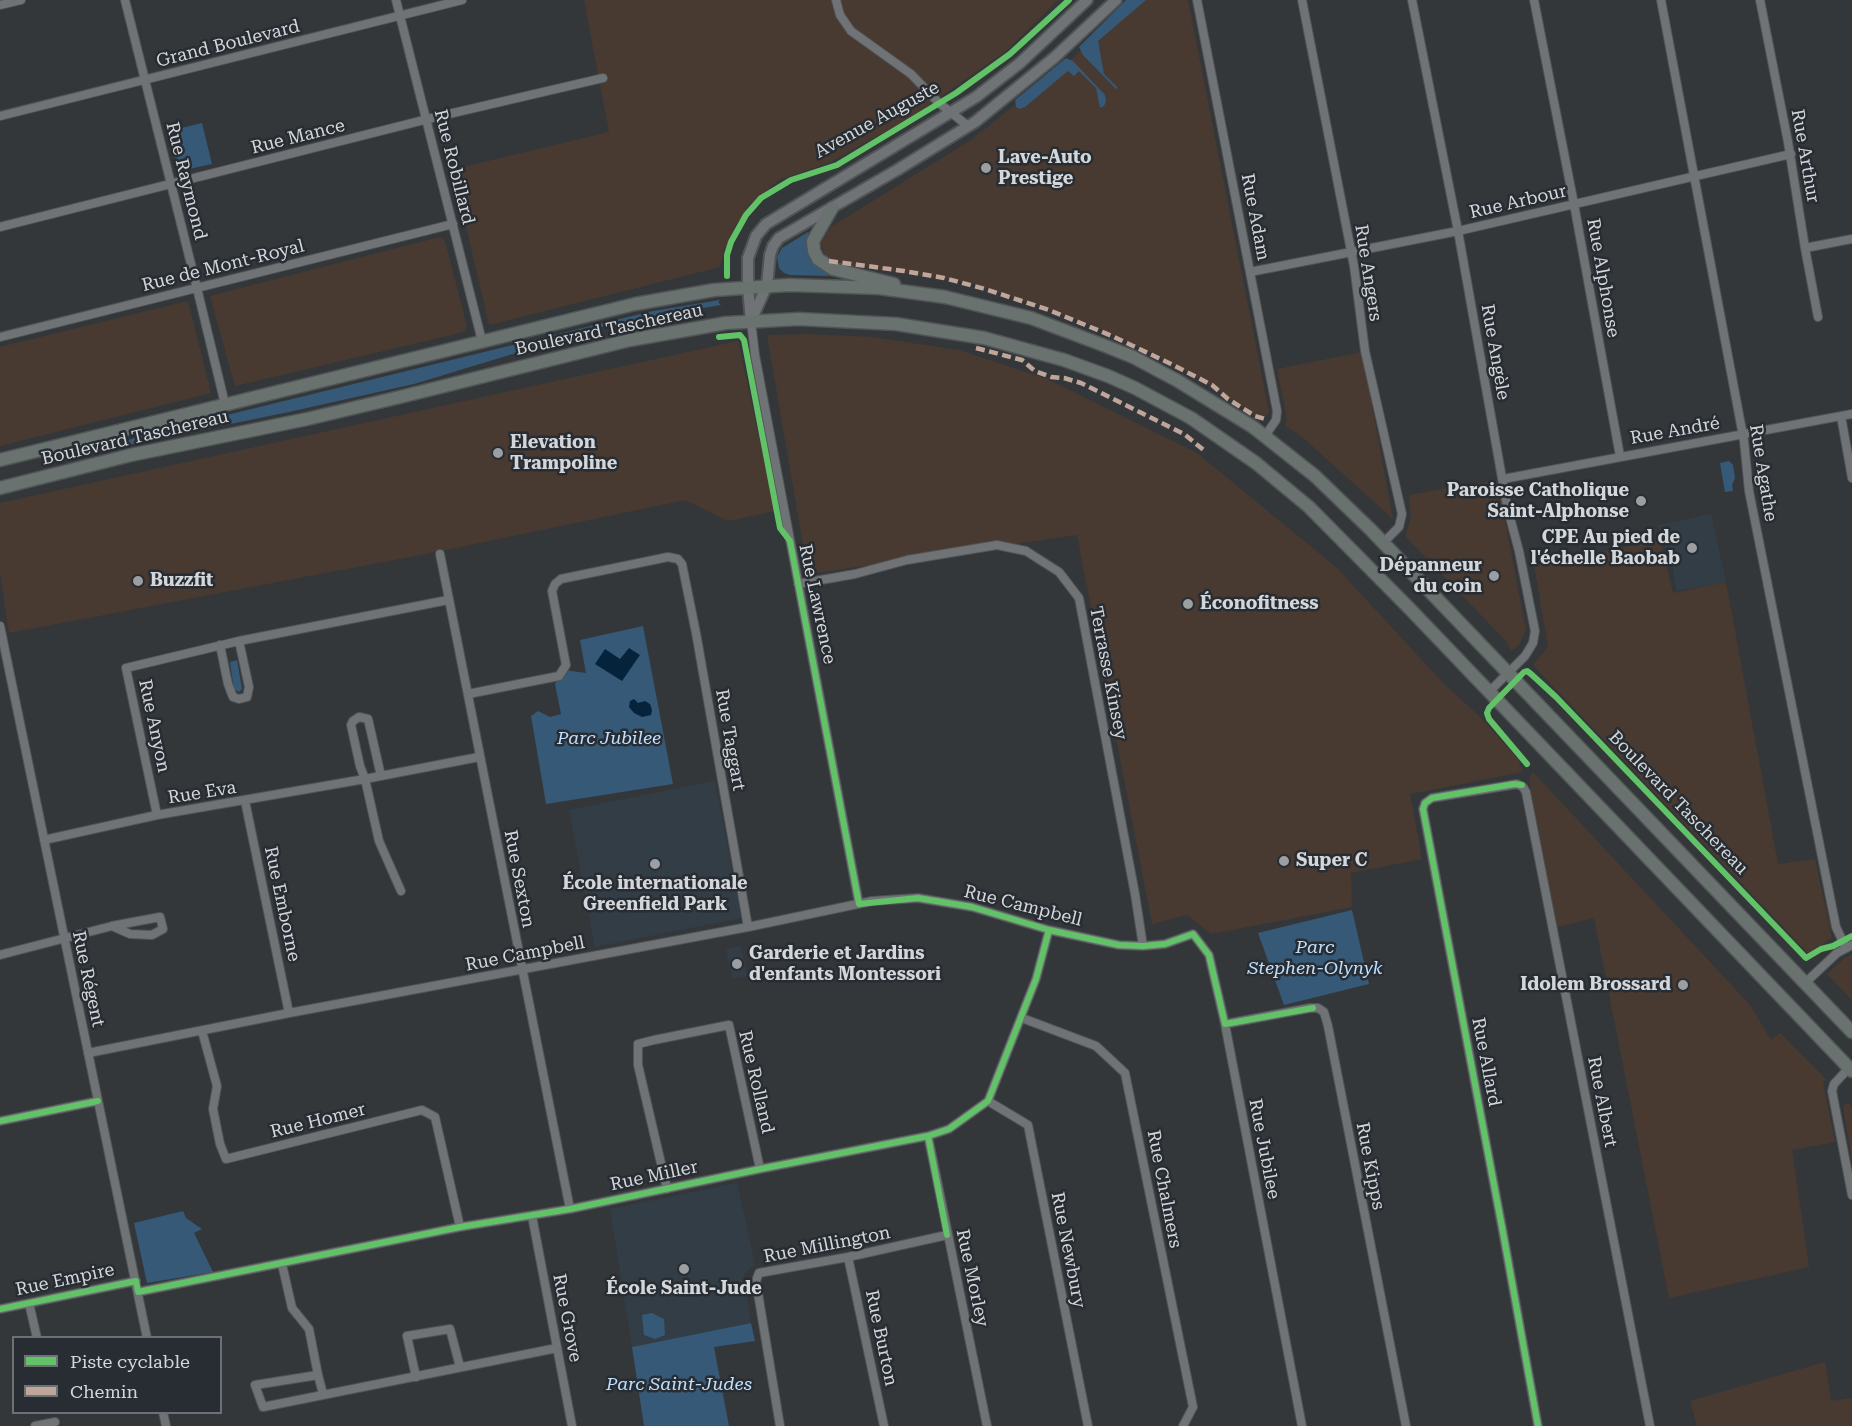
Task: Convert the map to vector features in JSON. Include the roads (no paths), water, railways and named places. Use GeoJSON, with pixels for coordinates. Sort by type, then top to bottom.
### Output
{"type":"FeatureCollection","features":[{"type":"Feature","properties":{"kind":"main road","name":"Avenue Auguste"},"geometry":{"type":"LineString","coordinates":[[751,321],[748,287],[750,248],[766,224],[976,97],[1020,63],[1087,0]]}},
{"type":"Feature","properties":{"kind":"main road"},"geometry":{"type":"LineString","coordinates":[[751,321],[767,285],[770,255],[776,240],[968,126],[1055,57],[1116,0]]}},
{"type":"Feature","properties":{"kind":"main road"},"geometry":{"type":"LineString","coordinates":[[832,208],[813,240],[814,254],[824,264],[959,300]]}},
{"type":"Feature","properties":{"kind":"main road","name":"Boulevard Taschereau"},"geometry":{"type":"LineString","coordinates":[[0,460],[651,300],[714,290],[767,285],[865,287],[908,291],[959,300],[1042,322],[1119,351],[1196,391],[1264,436],[1324,484],[1852,1032]]}},
{"type":"Feature","properties":{"kind":"main road","name":"Boulevard Taschereau"},"geometry":{"type":"LineString","coordinates":[[0,488],[152,450],[351,409],[630,340],[751,321],[799,319],[922,327],[984,338],[1079,365],[1148,394],[1191,418],[1227,441],[1305,502],[1851,1070]]}},
{"type":"Feature","properties":{"kind":"street"},"geometry":{"type":"LineString","coordinates":[[0,5],[21,0]]}},
{"type":"Feature","properties":{"kind":"street","name":"Rue Raymond"},"geometry":{"type":"LineString","coordinates":[[124,0],[225,405]]}},
{"type":"Feature","properties":{"kind":"street","name":"Rue Robillard"},"geometry":{"type":"LineString","coordinates":[[396,0],[482,341]]}},
{"type":"Feature","properties":{"kind":"street","name":"Grand Boulevard"},"geometry":{"type":"LineString","coordinates":[[0,116],[462,0]]}},
{"type":"Feature","properties":{"kind":"street"},"geometry":{"type":"LineString","coordinates":[[836,0],[840,15],[851,30],[911,74],[951,113],[968,126]]}},
{"type":"Feature","properties":{"kind":"street","name":"Rue Adam"},"geometry":{"type":"LineString","coordinates":[[1197,0],[1277,413],[1276,420],[1264,436]]}},
{"type":"Feature","properties":{"kind":"street","name":"Rue Angers"},"geometry":{"type":"LineString","coordinates":[[1302,0],[1351,252],[1365,351],[1402,514],[1399,527],[1383,543]]}},
{"type":"Feature","properties":{"kind":"street","name":"Rue Angèle"},"geometry":{"type":"LineString","coordinates":[[1412,0],[1458,231],[1507,506],[1519,550],[1535,631],[1531,647],[1489,692]]}},
{"type":"Feature","properties":{"kind":"street","name":"Rue Alphonse"},"geometry":{"type":"LineString","coordinates":[[1534,0],[1620,456]]}},
{"type":"Feature","properties":{"kind":"street","name":"Rue Agathe"},"geometry":{"type":"LineString","coordinates":[[1661,0],[1742,434],[1749,491],[1833,914],[1836,927],[1849,946]]}},
{"type":"Feature","properties":{"kind":"street","name":"Rue Arthur"},"geometry":{"type":"LineString","coordinates":[[1760,0],[1791,154],[1818,317]]}},
{"type":"Feature","properties":{"kind":"street","name":"Rue Mance"},"geometry":{"type":"LineString","coordinates":[[0,227],[427,119],[603,78]]}},
{"type":"Feature","properties":{"kind":"street","name":"Rue Arbour"},"geometry":{"type":"LineString","coordinates":[[1250,272],[1458,231],[1791,154]]}},
{"type":"Feature","properties":{"kind":"street","name":"Rue de Mont-Royal"},"geometry":{"type":"LineString","coordinates":[[0,337],[453,224]]}},
{"type":"Feature","properties":{"kind":"street"},"geometry":{"type":"LineString","coordinates":[[1805,248],[1852,239]]}},
{"type":"Feature","properties":{"kind":"street","name":"Rue Lawrence"},"geometry":{"type":"LineString","coordinates":[[751,321],[755,355],[860,904]]}},
{"type":"Feature","properties":{"kind":"street","name":"Rue André"},"geometry":{"type":"LineString","coordinates":[[1503,479],[1852,414]]}},
{"type":"Feature","properties":{"kind":"street"},"geometry":{"type":"LineString","coordinates":[[1841,416],[1852,478]]}},
{"type":"Feature","properties":{"kind":"street","name":"Terrasse Kinsey"},"geometry":{"type":"LineString","coordinates":[[798,584],[855,574],[907,560],[997,545],[1026,551],[1059,572],[1079,598],[1143,946]]}},
{"type":"Feature","properties":{"kind":"street","name":"Rue Sexton"},"geometry":{"type":"LineString","coordinates":[[440,554],[570,1209]]}},
{"type":"Feature","properties":{"kind":"street","name":"Rue Taggart"},"geometry":{"type":"LineString","coordinates":[[468,694],[559,676],[566,665],[552,591],[561,579],[668,558],[678,559],[682,564],[696,633],[748,927]]}},
{"type":"Feature","properties":{"kind":"street","name":"Rue Anyon"},"geometry":{"type":"LineString","coordinates":[[157,815],[126,668],[220,645],[448,600]]}},
{"type":"Feature","properties":{"kind":"street","name":"Rue Régent"},"geometry":{"type":"LineString","coordinates":[[0,626],[147,1336]]}},
{"type":"Feature","properties":{"kind":"street"},"geometry":{"type":"LineString","coordinates":[[220,645],[233,697],[239,699],[247,697],[249,687],[240,641]]}},
{"type":"Feature","properties":{"kind":"street"},"geometry":{"type":"LineString","coordinates":[[381,776],[368,720],[359,717],[351,725],[360,766],[379,841],[401,891]]}},
{"type":"Feature","properties":{"kind":"street","name":"Rue Eva"},"geometry":{"type":"LineString","coordinates":[[44,840],[157,815],[365,780],[479,757]]}},
{"type":"Feature","properties":{"kind":"street","name":"Rue Allard"},"geometry":{"type":"LineString","coordinates":[[1522,785],[1514,784],[1432,798],[1426,801],[1423,809],[1538,1426]]}},
{"type":"Feature","properties":{"kind":"street","name":"Rue Albert"},"geometry":{"type":"LineString","coordinates":[[1522,785],[1526,792],[1650,1426]]}},
{"type":"Feature","properties":{"kind":"street","name":"Rue Emborne"},"geometry":{"type":"LineString","coordinates":[[245,801],[289,1013]]}},
{"type":"Feature","properties":{"kind":"street","name":"Rue Campbell"},"geometry":{"type":"LineString","coordinates":[[88,1053],[860,904],[918,898],[972,908],[1049,930],[1119,945],[1143,946]]}},
{"type":"Feature","properties":{"kind":"street"},"geometry":{"type":"LineString","coordinates":[[0,955],[112,926],[160,917],[163,929],[152,935],[130,934],[112,926]]}},
{"type":"Feature","properties":{"kind":"street"},"geometry":{"type":"LineString","coordinates":[[988,1101],[1036,979],[1049,930]]}},
{"type":"Feature","properties":{"kind":"street","name":"Rue Jubilee"},"geometry":{"type":"LineString","coordinates":[[1143,946],[1165,944],[1193,934],[1209,954],[1225,1024],[1302,1426]]}},
{"type":"Feature","properties":{"kind":"street"},"geometry":{"type":"LineString","coordinates":[[1805,983],[1832,957],[1849,946]]}},
{"type":"Feature","properties":{"kind":"street","name":"Rue Kipps"},"geometry":{"type":"LineString","coordinates":[[1225,1024],[1310,1008],[1318,1008],[1323,1012],[1328,1026],[1406,1426]]}},
{"type":"Feature","properties":{"kind":"street","name":"Rue Chalmers"},"geometry":{"type":"LineString","coordinates":[[1022,1018],[1096,1046],[1125,1073],[1193,1407],[1183,1426]]}},
{"type":"Feature","properties":{"kind":"street","name":"Rue Rolland"},"geometry":{"type":"LineString","coordinates":[[667,1189],[638,1065],[638,1044],[654,1040],[729,1025],[760,1169]]}},
{"type":"Feature","properties":{"kind":"street","name":"Rue Homer"},"geometry":{"type":"LineString","coordinates":[[202,1031],[217,1086],[213,1109],[219,1144],[226,1160],[422,1110],[435,1117],[460,1227]]}},
{"type":"Feature","properties":{"kind":"street"},"geometry":{"type":"LineString","coordinates":[[1851,1070],[1834,1084],[1832,1091],[1852,1195]]}},
{"type":"Feature","properties":{"kind":"street"},"geometry":{"type":"LineString","coordinates":[[0,1121],[98,1101]]}},
{"type":"Feature","properties":{"kind":"street","name":"Rue Miller"},"geometry":{"type":"LineString","coordinates":[[138,1292],[460,1227],[570,1209],[928,1136],[948,1129],[988,1101]]}},
{"type":"Feature","properties":{"kind":"street","name":"Rue Newbury"},"geometry":{"type":"LineString","coordinates":[[988,1101],[1028,1125],[1089,1426]]}},
{"type":"Feature","properties":{"kind":"street","name":"Rue Morley"},"geometry":{"type":"LineString","coordinates":[[928,1136],[987,1426]]}},
{"type":"Feature","properties":{"kind":"street","name":"Rue Grove"},"geometry":{"type":"LineString","coordinates":[[532,1216],[572,1426]]}},
{"type":"Feature","properties":{"kind":"street","name":"Rue Millington"},"geometry":{"type":"LineString","coordinates":[[780,1426],[756,1281],[759,1273],[848,1257],[947,1235]]}},
{"type":"Feature","properties":{"kind":"street","name":"Rue Burton"},"geometry":{"type":"LineString","coordinates":[[848,1257],[884,1426]]}},
{"type":"Feature","properties":{"kind":"street"},"geometry":{"type":"LineString","coordinates":[[282,1264],[292,1308],[309,1329],[323,1394]]}},
{"type":"Feature","properties":{"kind":"street","name":"Rue Empire"},"geometry":{"type":"LineString","coordinates":[[0,1309],[136,1281]]}},
{"type":"Feature","properties":{"kind":"street"},"geometry":{"type":"LineString","coordinates":[[29,1303],[37,1336]]}},
{"type":"Feature","properties":{"kind":"street"},"geometry":{"type":"LineString","coordinates":[[416,1377],[407,1336],[450,1329],[460,1367]]}},
{"type":"Feature","properties":{"kind":"street"},"geometry":{"type":"LineString","coordinates":[[318,1375],[255,1385],[263,1407],[557,1348]]}},
{"type":"Feature","properties":{"kind":"street"},"geometry":{"type":"LineString","coordinates":[[35,1426],[56,1424]]}},
{"type":"Feature","properties":{"kind":"place","name":"Lave-Auto Prestige"},"geometry":{"type":"Point","coordinates":[986,168]}},
{"type":"Feature","properties":{"kind":"place","name":"Elevation Trampoline"},"geometry":{"type":"Point","coordinates":[498,453]}},
{"type":"Feature","properties":{"kind":"place","name":"Paroisse Catholique Saint-Alphonse"},"geometry":{"type":"Point","coordinates":[1641,501]}},
{"type":"Feature","properties":{"kind":"place","name":"CPE Au pied de l'échelle Baobab"},"geometry":{"type":"Point","coordinates":[1692,548]}},
{"type":"Feature","properties":{"kind":"place","name":"Dépanneur du coin"},"geometry":{"type":"Point","coordinates":[1494,576]}},
{"type":"Feature","properties":{"kind":"place","name":"Buzzfit"},"geometry":{"type":"Point","coordinates":[138,581]}},
{"type":"Feature","properties":{"kind":"place","name":"Éconofitness"},"geometry":{"type":"Point","coordinates":[1188,604]}},
{"type":"Feature","properties":{"kind":"place","name":"Super C"},"geometry":{"type":"Point","coordinates":[1284,861]}},
{"type":"Feature","properties":{"kind":"place","name":"École internationale Greenfield Park"},"geometry":{"type":"Point","coordinates":[655,864]}},
{"type":"Feature","properties":{"kind":"place","name":"Garderie et Jardins d'enfants Montessori"},"geometry":{"type":"Point","coordinates":[737,964]}},
{"type":"Feature","properties":{"kind":"place","name":"Idolem Brossard"},"geometry":{"type":"Point","coordinates":[1683,985]}},
{"type":"Feature","properties":{"kind":"place","name":"École Saint-Jude"},"geometry":{"type":"Point","coordinates":[684,1269]}},
{"type":"Feature","properties":{"kind":"park label","name":"Parc Jubilee"},"geometry":{"type":"Point","coordinates":[609,739]}},
{"type":"Feature","properties":{"kind":"park label","name":"Parc Stephen-Olynyk"},"geometry":{"type":"Point","coordinates":[1315,958]}},
{"type":"Feature","properties":{"kind":"park label","name":"Parc Saint-Judes"},"geometry":{"type":"Point","coordinates":[679,1385]}}]}
